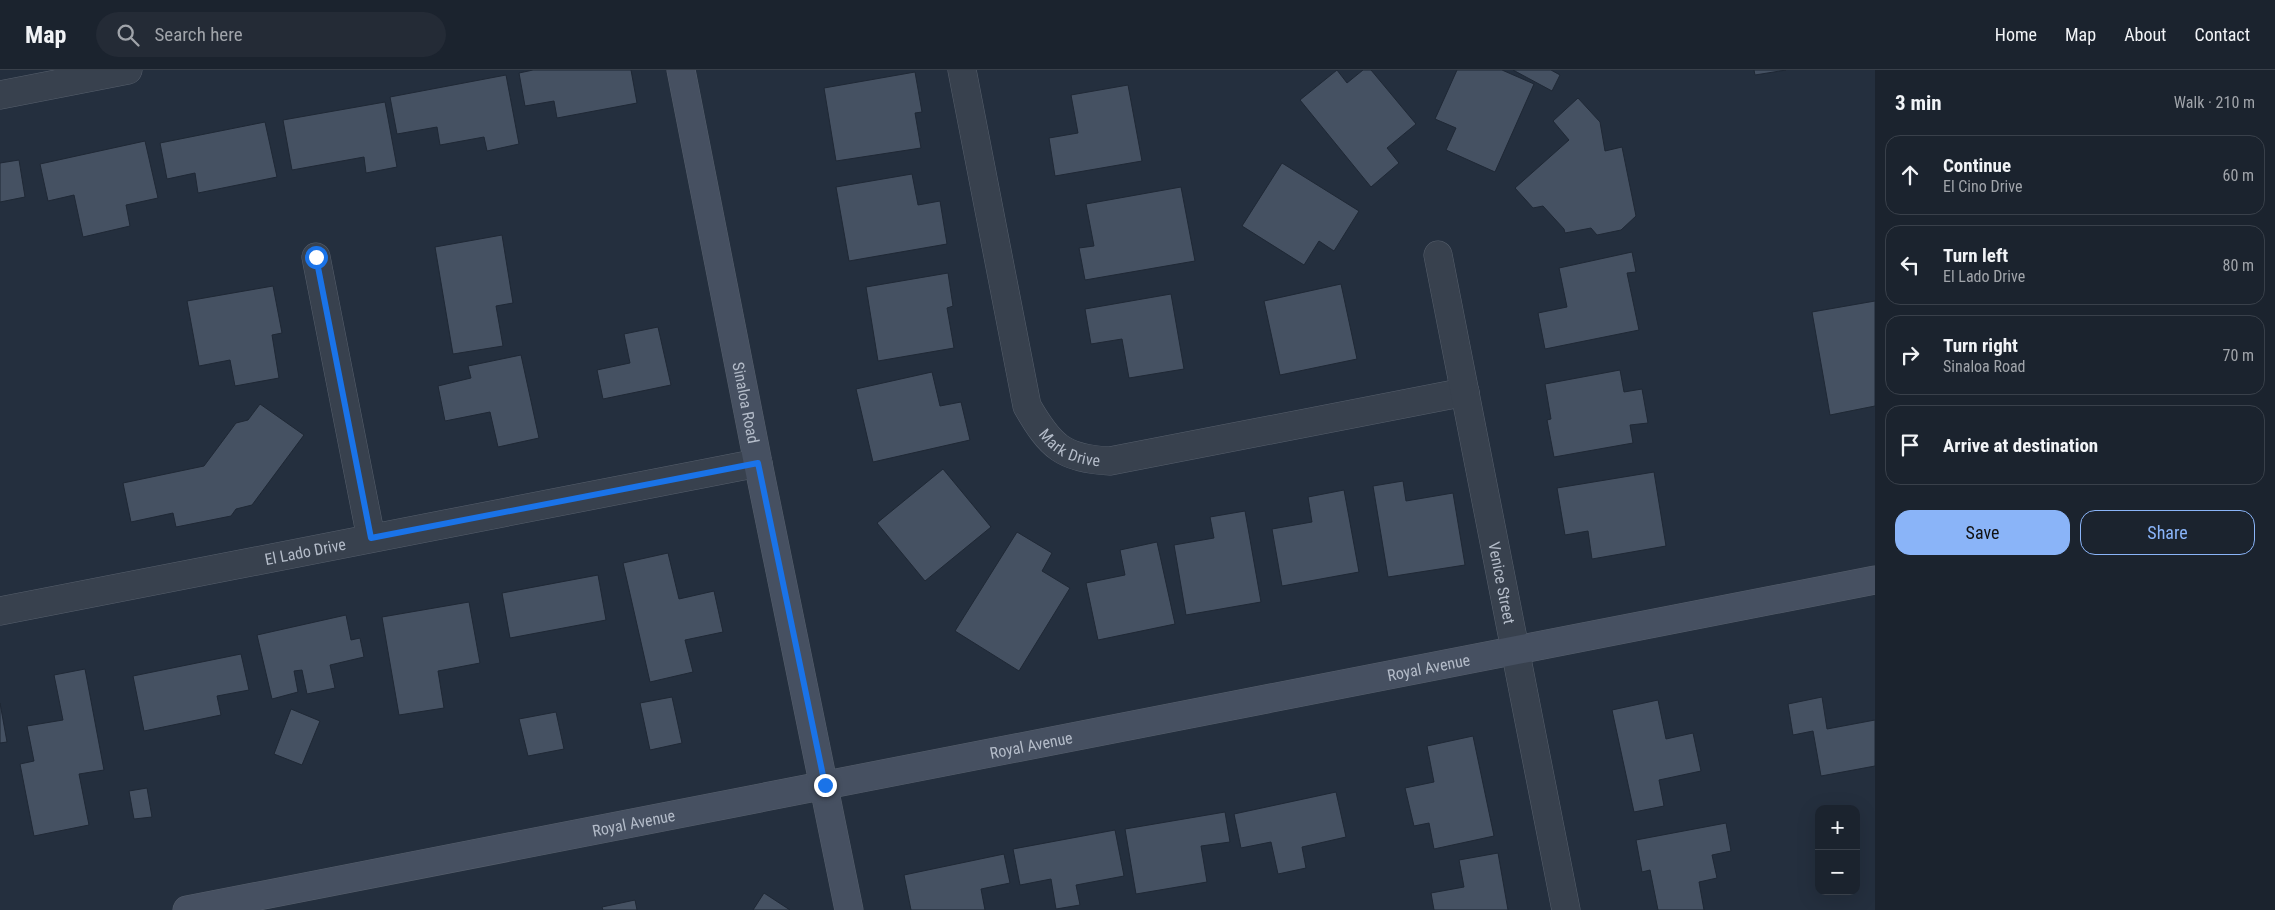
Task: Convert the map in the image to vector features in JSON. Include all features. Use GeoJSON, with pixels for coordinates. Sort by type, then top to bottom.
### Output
{"type":"FeatureCollection","features":[{"type":"Feature","properties":{"kind":"main road","name":"Sinaloa Road"},"geometry":{"type":"LineString","coordinates":[[681,70],[758,463],[849,910]]}},
{"type":"Feature","properties":{"kind":"main road","name":"Royal Avenue"},"geometry":{"type":"LineString","coordinates":[[187,910],[1875,580]]}},
{"type":"Feature","properties":{"kind":"street"},"geometry":{"type":"LineString","coordinates":[[0,95],[128,70]]}},
{"type":"Feature","properties":{"kind":"street","name":"Mark Drive"},"geometry":{"type":"LineString","coordinates":[[962,70],[1027,406],[1044,435],[1064,452],[1087,460],[1110,461],[1465,392]]}},
{"type":"Feature","properties":{"kind":"street","name":"Venice Street"},"geometry":{"type":"LineString","coordinates":[[1438,255],[1566,910]]}},
{"type":"Feature","properties":{"kind":"street"},"geometry":{"type":"LineString","coordinates":[[316,257],[371,538]]}},
{"type":"Feature","properties":{"kind":"street","name":"El Lado Drive"},"geometry":{"type":"LineString","coordinates":[[0,611],[758,463]]}},
{"type":"Feature","properties":{"kind":"building"},"geometry":{"type":"Polygon","coordinates":[[[533,70],[631,70],[637,103],[557,118],[554,101],[525,106],[519,73],[533,70]]]}},
{"type":"Feature","properties":{"kind":"building"},"geometry":{"type":"Polygon","coordinates":[[[1337,70],[1347,83],[1363,70],[1371,70],[1416,124],[1387,148],[1399,163],[1371,187],[1300,100],[1337,70]]]}},
{"type":"Feature","properties":{"kind":"building"},"geometry":{"type":"Polygon","coordinates":[[[1457,70],[1502,70],[1534,84],[1495,172],[1446,150],[1456,128],[1435,119],[1457,70]]]}},
{"type":"Feature","properties":{"kind":"building"},"geometry":{"type":"Polygon","coordinates":[[[1513,70],[1551,70],[1560,75],[1552,91],[1513,70]]]}},
{"type":"Feature","properties":{"kind":"building"},"geometry":{"type":"Polygon","coordinates":[[[1754,70],[1786,70],[1755,75],[1754,70]]]}},
{"type":"Feature","properties":{"kind":"building"},"geometry":{"type":"Polygon","coordinates":[[[915,72],[922,112],[915,113],[921,148],[836,161],[824,88],[915,72]]]}},
{"type":"Feature","properties":{"kind":"building"},"geometry":{"type":"Polygon","coordinates":[[[506,75],[519,144],[487,151],[484,137],[440,145],[437,127],[397,134],[390,97],[506,75]]]}},
{"type":"Feature","properties":{"kind":"building"},"geometry":{"type":"Polygon","coordinates":[[[1128,85],[1142,161],[1055,176],[1049,138],[1078,133],[1071,95],[1128,85]]]}},
{"type":"Feature","properties":{"kind":"building"},"geometry":{"type":"Polygon","coordinates":[[[1578,98],[1600,122],[1605,151],[1622,147],[1636,216],[1621,230],[1597,235],[1591,228],[1565,233],[1564,229],[1543,206],[1533,208],[1515,188],[1569,140],[1553,121],[1578,98]]]}},
{"type":"Feature","properties":{"kind":"building"},"geometry":{"type":"Polygon","coordinates":[[[385,102],[397,167],[366,173],[364,157],[292,170],[283,120],[385,102]]]}},
{"type":"Feature","properties":{"kind":"building"},"geometry":{"type":"Polygon","coordinates":[[[265,122],[277,177],[198,193],[195,173],[167,179],[160,143],[265,122]]]}},
{"type":"Feature","properties":{"kind":"building"},"geometry":{"type":"Polygon","coordinates":[[[145,141],[158,198],[126,205],[130,226],[83,237],[74,195],[48,201],[40,164],[145,141]]]}},
{"type":"Feature","properties":{"kind":"building"},"geometry":{"type":"Polygon","coordinates":[[[19,160],[25,197],[0,202],[0,163],[19,160]]]}},
{"type":"Feature","properties":{"kind":"building"},"geometry":{"type":"Polygon","coordinates":[[[1282,163],[1359,211],[1334,251],[1319,241],[1304,265],[1242,226],[1282,163]]]}},
{"type":"Feature","properties":{"kind":"building"},"geometry":{"type":"Polygon","coordinates":[[[912,174],[918,205],[940,201],[947,244],[849,261],[836,187],[912,174]]]}},
{"type":"Feature","properties":{"kind":"building"},"geometry":{"type":"Polygon","coordinates":[[[1181,187],[1195,261],[1085,280],[1079,248],[1094,246],[1086,204],[1181,187]]]}},
{"type":"Feature","properties":{"kind":"building"},"geometry":{"type":"Polygon","coordinates":[[[502,235],[513,303],[496,306],[503,346],[453,354],[435,247],[502,235]]]}},
{"type":"Feature","properties":{"kind":"building"},"geometry":{"type":"Polygon","coordinates":[[[1632,252],[1636,272],[1627,273],[1639,330],[1545,349],[1538,313],[1567,307],[1559,268],[1632,252]]]}},
{"type":"Feature","properties":{"kind":"building"},"geometry":{"type":"Polygon","coordinates":[[[948,273],[953,306],[947,308],[954,348],[878,361],[866,287],[948,273]]]}},
{"type":"Feature","properties":{"kind":"building"},"geometry":{"type":"Polygon","coordinates":[[[1341,284],[1357,359],[1280,375],[1264,301],[1341,284]]]}},
{"type":"Feature","properties":{"kind":"building"},"geometry":{"type":"Polygon","coordinates":[[[273,286],[282,333],[272,335],[279,378],[235,386],[230,360],[199,366],[187,301],[273,286]]]}},
{"type":"Feature","properties":{"kind":"building"},"geometry":{"type":"Polygon","coordinates":[[[1171,294],[1184,369],[1129,378],[1122,339],[1091,344],[1085,309],[1171,294]]]}},
{"type":"Feature","properties":{"kind":"building"},"geometry":{"type":"Polygon","coordinates":[[[1875,301],[1875,406],[1830,415],[1812,312],[1875,301]]]}},
{"type":"Feature","properties":{"kind":"building"},"geometry":{"type":"Polygon","coordinates":[[[658,327],[671,385],[603,399],[597,370],[630,363],[624,334],[658,327]]]}},
{"type":"Feature","properties":{"kind":"building"},"geometry":{"type":"Polygon","coordinates":[[[521,355],[539,438],[498,447],[490,412],[445,421],[438,386],[471,378],[468,366],[521,355]]]}},
{"type":"Feature","properties":{"kind":"building"},"geometry":{"type":"Polygon","coordinates":[[[1620,370],[1624,392],[1642,389],[1648,423],[1630,425],[1633,443],[1554,457],[1547,420],[1551,419],[1545,384],[1620,370]]]}},
{"type":"Feature","properties":{"kind":"building"},"geometry":{"type":"Polygon","coordinates":[[[932,372],[940,406],[961,402],[970,440],[873,462],[856,389],[932,372]]]}},
{"type":"Feature","properties":{"kind":"building"},"geometry":{"type":"Polygon","coordinates":[[[260,404],[304,435],[252,505],[236,509],[231,516],[176,527],[173,513],[131,522],[123,483],[204,466],[236,423],[248,420],[260,404]]]}},
{"type":"Feature","properties":{"kind":"building"},"geometry":{"type":"Polygon","coordinates":[[[943,469],[991,527],[925,581],[877,523],[943,469]]]}},
{"type":"Feature","properties":{"kind":"building"},"geometry":{"type":"Polygon","coordinates":[[[1654,472],[1666,546],[1592,559],[1588,531],[1565,535],[1557,488],[1654,472]]]}},
{"type":"Feature","properties":{"kind":"building"},"geometry":{"type":"Polygon","coordinates":[[[1403,481],[1406,501],[1453,493],[1465,565],[1388,577],[1373,486],[1403,481]]]}},
{"type":"Feature","properties":{"kind":"building"},"geometry":{"type":"Polygon","coordinates":[[[1344,490],[1359,572],[1282,586],[1272,529],[1312,522],[1308,497],[1344,490]]]}},
{"type":"Feature","properties":{"kind":"building"},"geometry":{"type":"Polygon","coordinates":[[[1245,511],[1261,602],[1186,615],[1174,545],[1214,538],[1210,517],[1245,511]]]}},
{"type":"Feature","properties":{"kind":"building"},"geometry":{"type":"Polygon","coordinates":[[[1017,532],[1052,553],[1042,571],[1070,588],[1019,671],[955,631],[1017,532]]]}},
{"type":"Feature","properties":{"kind":"building"},"geometry":{"type":"Polygon","coordinates":[[[1157,542],[1175,624],[1098,640],[1086,583],[1125,575],[1120,550],[1157,542]]]}},
{"type":"Feature","properties":{"kind":"building"},"geometry":{"type":"Polygon","coordinates":[[[668,553],[679,599],[714,591],[723,632],[685,640],[693,672],[650,682],[623,563],[668,553]]]}},
{"type":"Feature","properties":{"kind":"building"},"geometry":{"type":"Polygon","coordinates":[[[598,575],[606,620],[510,638],[502,593],[598,575]]]}},
{"type":"Feature","properties":{"kind":"building"},"geometry":{"type":"Polygon","coordinates":[[[469,602],[480,663],[438,671],[444,708],[399,715],[382,617],[469,602]]]}},
{"type":"Feature","properties":{"kind":"building"},"geometry":{"type":"Polygon","coordinates":[[[346,615],[351,640],[360,638],[364,657],[330,665],[335,688],[307,694],[302,670],[294,671],[298,692],[272,699],[257,635],[346,615]]]}},
{"type":"Feature","properties":{"kind":"building"},"geometry":{"type":"Polygon","coordinates":[[[241,654],[249,690],[217,696],[221,715],[144,731],[133,676],[241,654]]]}},
{"type":"Feature","properties":{"kind":"building"},"geometry":{"type":"Polygon","coordinates":[[[85,669],[104,770],[79,774],[89,825],[34,836],[20,764],[34,761],[27,726],[63,720],[54,675],[85,669]]]}},
{"type":"Feature","properties":{"kind":"building"},"geometry":{"type":"Polygon","coordinates":[[[672,697],[682,743],[650,750],[640,703],[672,697]]]}},
{"type":"Feature","properties":{"kind":"building"},"geometry":{"type":"Polygon","coordinates":[[[1822,697],[1827,729],[1875,720],[1875,766],[1821,776],[1813,731],[1793,735],[1788,704],[1822,697]]]}},
{"type":"Feature","properties":{"kind":"building"},"geometry":{"type":"Polygon","coordinates":[[[1658,700],[1666,739],[1693,733],[1701,771],[1659,780],[1664,806],[1634,812],[1612,710],[1658,700]]]}},
{"type":"Feature","properties":{"kind":"building"},"geometry":{"type":"Polygon","coordinates":[[[0,703],[7,742],[0,743],[0,703]]]}},
{"type":"Feature","properties":{"kind":"building"},"geometry":{"type":"Polygon","coordinates":[[[291,709],[320,721],[302,765],[274,754],[291,709]]]}},
{"type":"Feature","properties":{"kind":"building"},"geometry":{"type":"Polygon","coordinates":[[[556,712],[564,749],[528,756],[519,719],[556,712]]]}},
{"type":"Feature","properties":{"kind":"building"},"geometry":{"type":"Polygon","coordinates":[[[1473,736],[1494,836],[1434,849],[1429,823],[1414,826],[1405,788],[1434,782],[1427,746],[1473,736]]]}},
{"type":"Feature","properties":{"kind":"building"},"geometry":{"type":"Polygon","coordinates":[[[147,788],[152,817],[134,819],[129,791],[147,788]]]}},
{"type":"Feature","properties":{"kind":"building"},"geometry":{"type":"Polygon","coordinates":[[[1336,792],[1346,837],[1302,847],[1306,868],[1278,874],[1271,842],[1241,848],[1234,814],[1336,792]]]}},
{"type":"Feature","properties":{"kind":"building"},"geometry":{"type":"Polygon","coordinates":[[[1225,812],[1230,842],[1201,846],[1207,882],[1136,894],[1125,829],[1225,812]]]}},
{"type":"Feature","properties":{"kind":"building"},"geometry":{"type":"Polygon","coordinates":[[[1726,823],[1731,851],[1712,855],[1717,878],[1699,882],[1704,910],[1658,910],[1650,870],[1642,872],[1636,840],[1726,823]]]}},
{"type":"Feature","properties":{"kind":"building"},"geometry":{"type":"Polygon","coordinates":[[[1115,830],[1124,876],[1076,885],[1080,905],[1056,909],[1051,879],[1020,885],[1013,849],[1115,830]]]}},
{"type":"Feature","properties":{"kind":"building"},"geometry":{"type":"Polygon","coordinates":[[[1498,853],[1508,910],[1434,910],[1431,893],[1464,887],[1459,860],[1498,853]]]}},
{"type":"Feature","properties":{"kind":"building"},"geometry":{"type":"Polygon","coordinates":[[[1004,854],[1010,883],[981,889],[985,910],[911,910],[904,875],[1004,854]]]}},
{"type":"Feature","properties":{"kind":"building"},"geometry":{"type":"Polygon","coordinates":[[[764,893],[790,910],[753,910],[764,893]]]}},
{"type":"Feature","properties":{"kind":"building"},"geometry":{"type":"Polygon","coordinates":[[[635,900],[637,910],[603,910],[602,907],[635,900]]]}},
{"type":"Feature","properties":{"kind":"route"},"geometry":{"type":"LineString","coordinates":[[316,257],[371,538],[758,463],[825,785]]}}]}
